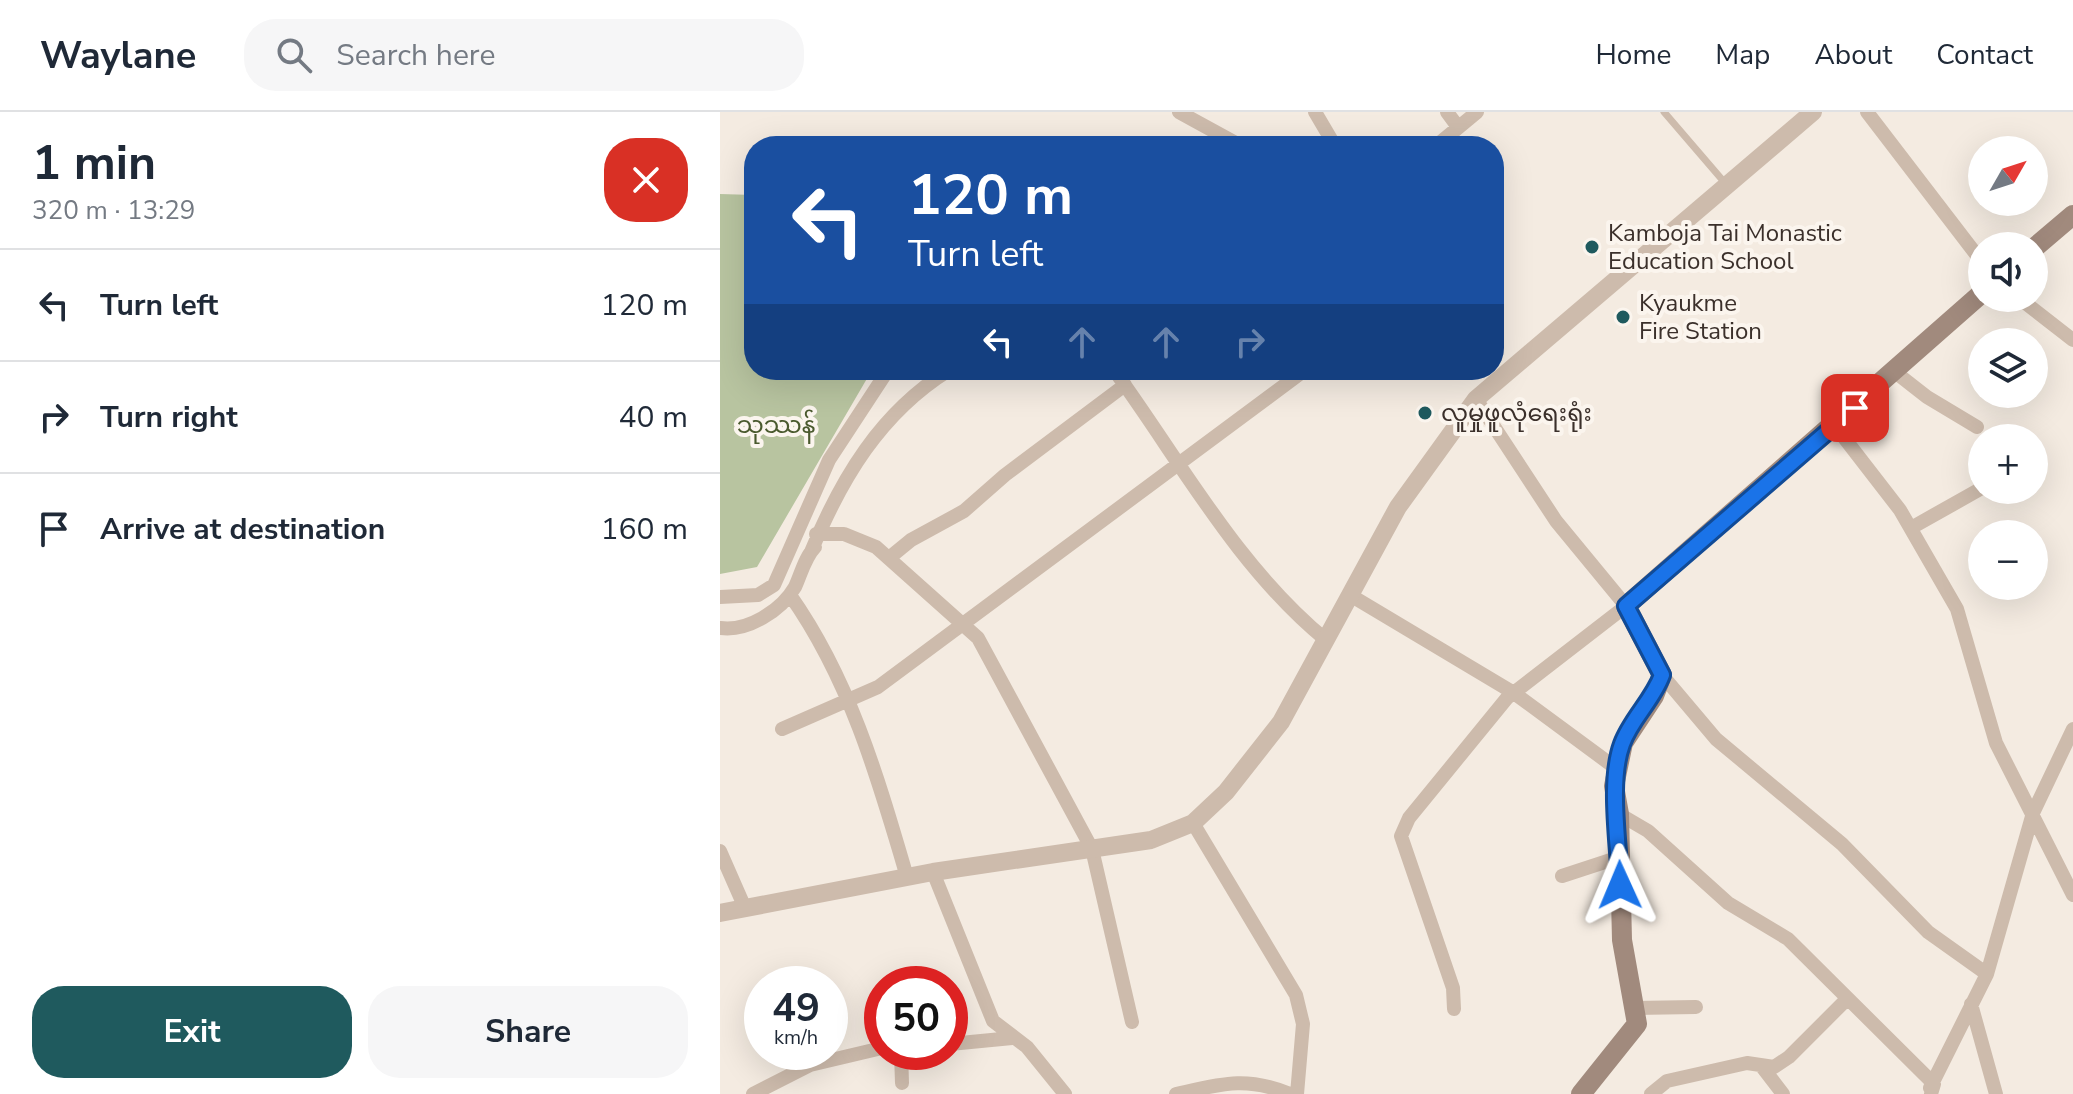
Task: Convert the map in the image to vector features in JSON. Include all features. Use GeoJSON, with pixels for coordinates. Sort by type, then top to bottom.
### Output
{"type":"FeatureCollection","features":[{"type":"Feature","properties":{"kind":"main road"},"geometry":{"type":"LineString","coordinates":[[2048,236],[2073,215]]}},
{"type":"Feature","properties":{"kind":"main road"},"geometry":{"type":"LineString","coordinates":[[1581,1094],[1637,1024],[1622,940],[1619,814],[1614,786],[1623,743],[1654,696],[1662,675],[1626,606],[1835,426],[1968,306]]}},
{"type":"Feature","properties":{"kind":"street"},"geometry":{"type":"LineString","coordinates":[[1179,112],[1223,136]]}},
{"type":"Feature","properties":{"kind":"street"},"geometry":{"type":"LineString","coordinates":[[1315,112],[1329,136]]}},
{"type":"Feature","properties":{"kind":"street"},"geometry":{"type":"LineString","coordinates":[[1447,112],[1458,127]]}},
{"type":"Feature","properties":{"kind":"street"},"geometry":{"type":"LineString","coordinates":[[1448,136],[1477,112]]}},
{"type":"Feature","properties":{"kind":"street"},"geometry":{"type":"LineString","coordinates":[[1504,365],[1813,112]]}},
{"type":"Feature","properties":{"kind":"street"},"geometry":{"type":"LineString","coordinates":[[1867,112],[1968,244]]}},
{"type":"Feature","properties":{"kind":"street"},"geometry":{"type":"LineString","coordinates":[[2037,312],[2073,340]]}},
{"type":"Feature","properties":{"kind":"street"},"geometry":{"type":"LineString","coordinates":[[1895,372],[1973,424]]}},
{"type":"Feature","properties":{"kind":"street"},"geometry":{"type":"LineString","coordinates":[[720,597],[758,595],[774,585],[829,460],[881,380]]}},
{"type":"Feature","properties":{"kind":"street"},"geometry":{"type":"LineString","coordinates":[[720,628],[743,627],[779,606],[790,595],[811,552],[816,534],[878,429],[933,380]]}},
{"type":"Feature","properties":{"kind":"street"},"geometry":{"type":"LineString","coordinates":[[1121,380],[1221,525],[1289,607],[1326,640]]}},
{"type":"Feature","properties":{"kind":"street"},"geometry":{"type":"LineString","coordinates":[[782,729],[878,687],[1292,380]]}},
{"type":"Feature","properties":{"kind":"street"},"geometry":{"type":"LineString","coordinates":[[720,913],[933,872],[1151,840],[1193,823],[1259,754],[1281,722],[1398,507],[1488,380]]}},
{"type":"Feature","properties":{"kind":"street"},"geometry":{"type":"LineString","coordinates":[[889,558],[911,540],[964,511],[1005,475],[1125,385]]}},
{"type":"Feature","properties":{"kind":"street"},"geometry":{"type":"LineString","coordinates":[[1454,1009],[1453,988],[1401,836],[1409,818],[1514,693],[1626,606],[1556,521],[1476,399]]}},
{"type":"Feature","properties":{"kind":"street"},"geometry":{"type":"LineString","coordinates":[[1835,426],[1911,528],[1957,609],[1996,743],[2073,895]]}},
{"type":"Feature","properties":{"kind":"street"},"geometry":{"type":"LineString","coordinates":[[1911,528],[1968,496]]}},
{"type":"Feature","properties":{"kind":"street"},"geometry":{"type":"LineString","coordinates":[[816,534],[847,535],[876,547],[978,638],[1092,849],[1132,1022]]}},
{"type":"Feature","properties":{"kind":"street"},"geometry":{"type":"LineString","coordinates":[[811,552],[828,541],[847,535]]}},
{"type":"Feature","properties":{"kind":"street"},"geometry":{"type":"LineString","coordinates":[[790,595],[849,700],[865,737],[907,877]]}},
{"type":"Feature","properties":{"kind":"street"},"geometry":{"type":"LineString","coordinates":[[1350,595],[1514,693],[1617,769]]}},
{"type":"Feature","properties":{"kind":"street"},"geometry":{"type":"LineString","coordinates":[[1662,675],[1716,739],[1842,844],[1928,932],[1987,974]]}},
{"type":"Feature","properties":{"kind":"street"},"geometry":{"type":"LineString","coordinates":[[1619,814],[1648,831],[1728,903],[1788,939],[1929,1091],[1987,974],[2033,813],[2073,729]]}},
{"type":"Feature","properties":{"kind":"street"},"geometry":{"type":"LineString","coordinates":[[1193,823],[1296,995],[1303,1024],[1297,1094]]}},
{"type":"Feature","properties":{"kind":"street"},"geometry":{"type":"LineString","coordinates":[[720,851],[745,908]]}},
{"type":"Feature","properties":{"kind":"street"},"geometry":{"type":"LineString","coordinates":[[1562,876],[1620,857]]}},
{"type":"Feature","properties":{"kind":"street"},"geometry":{"type":"LineString","coordinates":[[933,872],[993,1021],[1027,1047],[1065,1094]]}},
{"type":"Feature","properties":{"kind":"street"},"geometry":{"type":"LineString","coordinates":[[1651,1094],[1667,1081],[1747,1063],[1763,1068],[1774,1067],[1789,1057],[1846,1000]]}},
{"type":"Feature","properties":{"kind":"street"},"geometry":{"type":"LineString","coordinates":[[1971,1004],[1996,1094]]}},
{"type":"Feature","properties":{"kind":"street"},"geometry":{"type":"LineString","coordinates":[[1634,1008],[1696,1007]]}},
{"type":"Feature","properties":{"kind":"street"},"geometry":{"type":"LineString","coordinates":[[968,1042],[1012,1038]]}},
{"type":"Feature","properties":{"kind":"street"},"geometry":{"type":"LineString","coordinates":[[753,1094],[810,1065],[864,1052]]}},
{"type":"Feature","properties":{"kind":"street"},"geometry":{"type":"LineString","coordinates":[[1763,1068],[1783,1094]]}},
{"type":"Feature","properties":{"kind":"street"},"geometry":{"type":"LineString","coordinates":[[902,1070],[902,1083]]}},
{"type":"Feature","properties":{"kind":"street"},"geometry":{"type":"LineString","coordinates":[[1176,1094],[1251,1081],[1290,1094]]}},
{"type":"Feature","properties":{"kind":"lane"},"geometry":{"type":"LineString","coordinates":[[1664,112],[1727,185]]}},
{"type":"Feature","properties":{"kind":"green space","name":"သုဿန်"},"geometry":{"type":"Polygon","coordinates":[[[720,194],[744,195],[744,380],[866,380],[757,567],[720,574],[720,194]]]}},
{"type":"Feature","properties":{"kind":"place","name":"Kamboja Tai Monastic Education School"},"geometry":{"type":"Point","coordinates":[1592,247]}},
{"type":"Feature","properties":{"kind":"place","name":"Kyaukme Fire Station"},"geometry":{"type":"Point","coordinates":[1623,317]}},
{"type":"Feature","properties":{"kind":"place","name":"လူမှုဖူလုံရေးရုံး"},"geometry":{"type":"Point","coordinates":[1425,413]}},
{"type":"Feature","properties":{"kind":"route"},"geometry":{"type":"LineString","coordinates":[[1620,885],[1619,814],[1614,786],[1617,769],[1623,743],[1654,696],[1662,675],[1626,606],[1855,408]]}}]}
